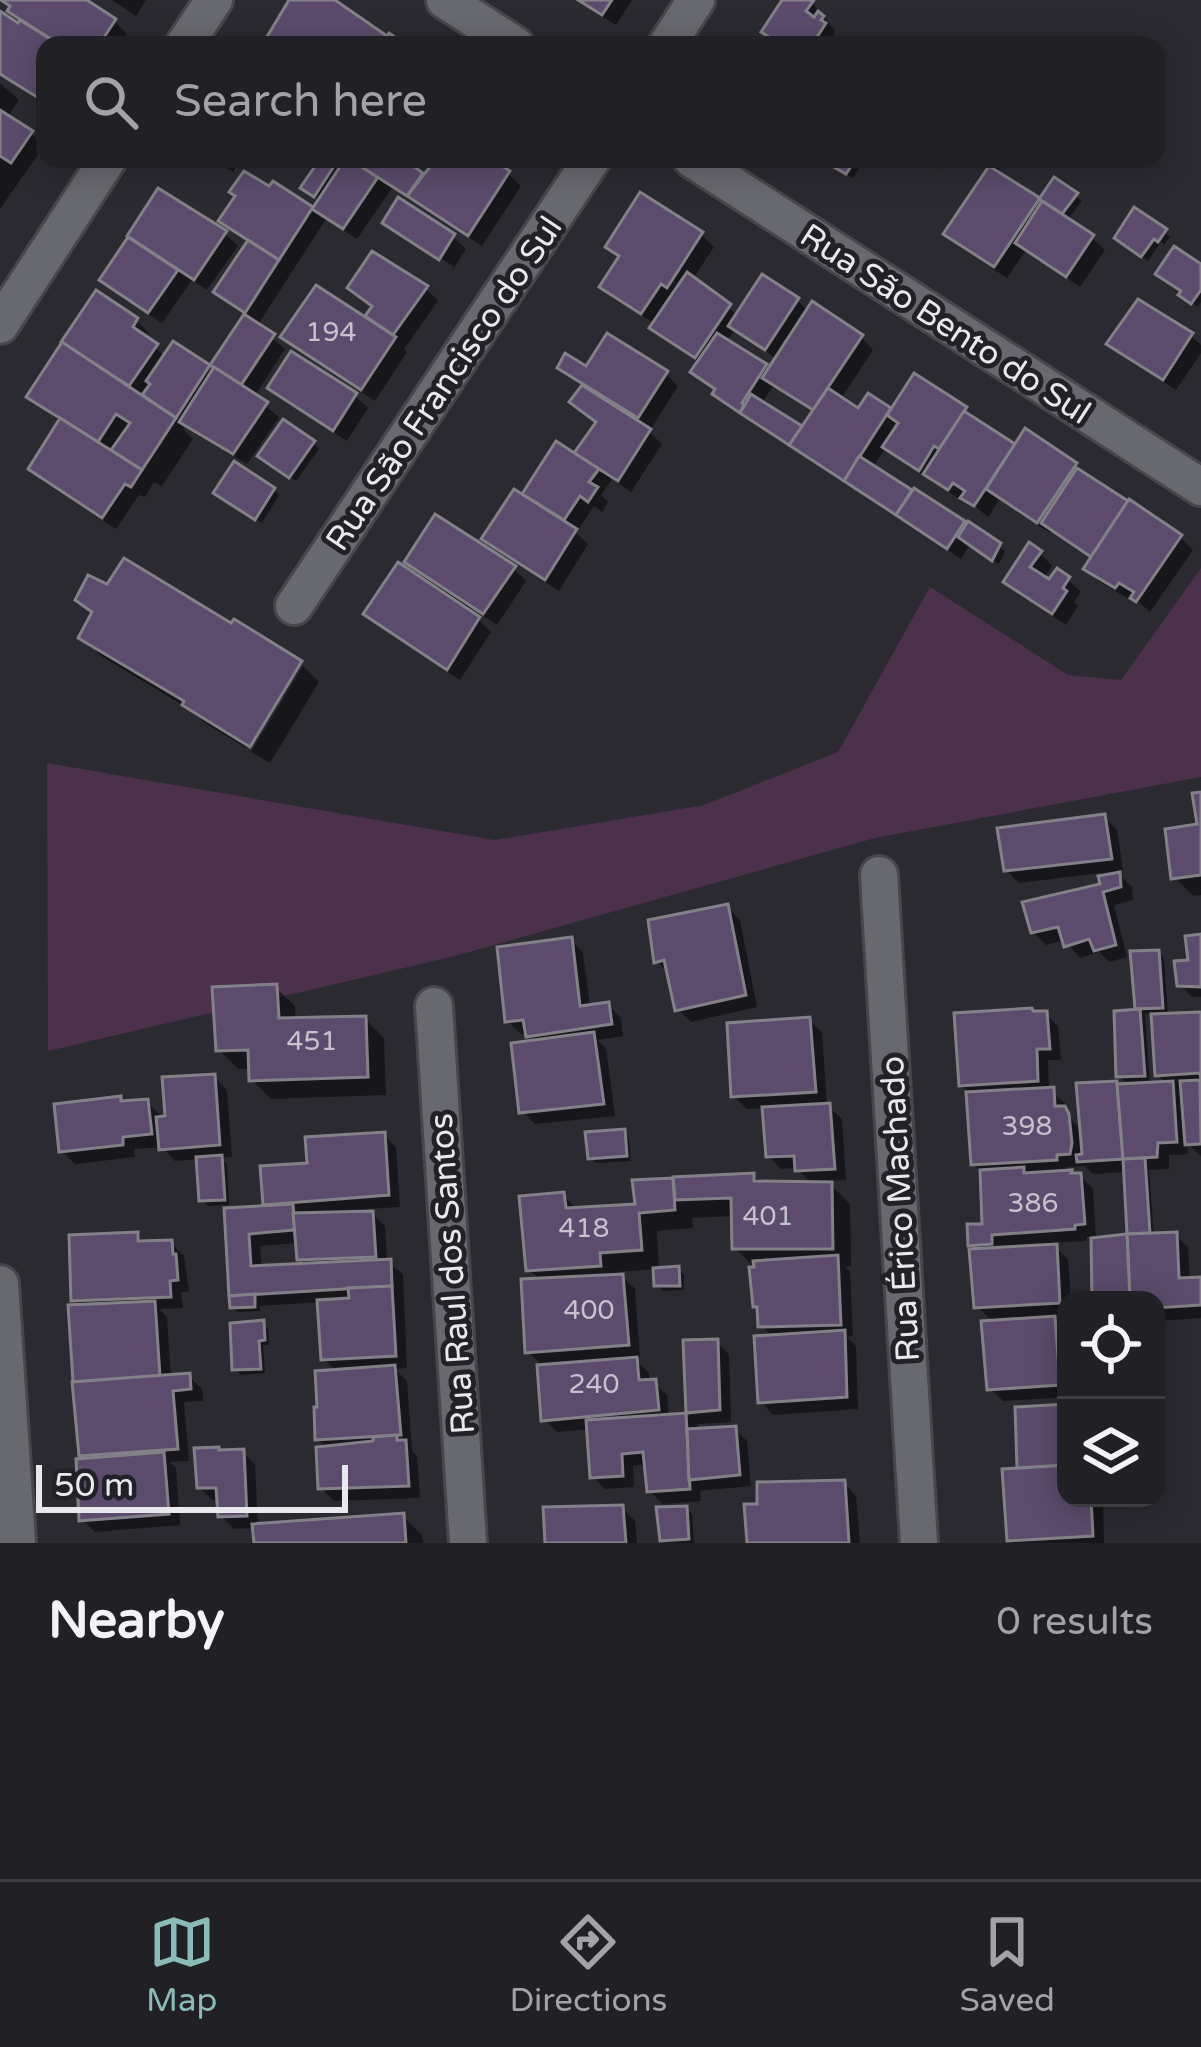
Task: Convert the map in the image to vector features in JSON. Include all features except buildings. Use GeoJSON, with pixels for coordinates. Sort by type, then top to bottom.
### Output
{"type":"FeatureCollection","features":[{"type":"Feature","properties":{"kind":"street"},"geometry":{"type":"LineString","coordinates":[[190,36],[214,0]]}},
{"type":"Feature","properties":{"kind":"street"},"geometry":{"type":"LineString","coordinates":[[445,0],[501,36]]}},
{"type":"Feature","properties":{"kind":"street"},"geometry":{"type":"LineString","coordinates":[[673,36],[696,0]]}},
{"type":"Feature","properties":{"kind":"street"},"geometry":{"type":"LineString","coordinates":[[0,325],[102,168]]}},
{"type":"Feature","properties":{"kind":"street","name":"Rua São Francisco do Sul"},"geometry":{"type":"LineString","coordinates":[[294,606],[586,168]]}},
{"type":"Feature","properties":{"kind":"street","name":"Rua São Bento do Sul"},"geometry":{"type":"LineString","coordinates":[[706,168],[1201,487]]}},
{"type":"Feature","properties":{"kind":"street","name":"Rua Érico Machado"},"geometry":{"type":"LineString","coordinates":[[879,875],[919,1543]]}},
{"type":"Feature","properties":{"kind":"street","name":"Rua Raul dos Santos"},"geometry":{"type":"LineString","coordinates":[[434,1006],[468,1543]]}},
{"type":"Feature","properties":{"kind":"street"},"geometry":{"type":"LineString","coordinates":[[0,1284],[17,1543]]}},
{"type":"Feature","properties":{"kind":"shaded area"},"geometry":{"type":"Polygon","coordinates":[[[1201,568],[1201,777],[875,838],[451,957],[48,1051],[47,763],[494,840],[704,805],[838,752],[930,587],[1068,675],[1121,680],[1201,568]]]}}]}
